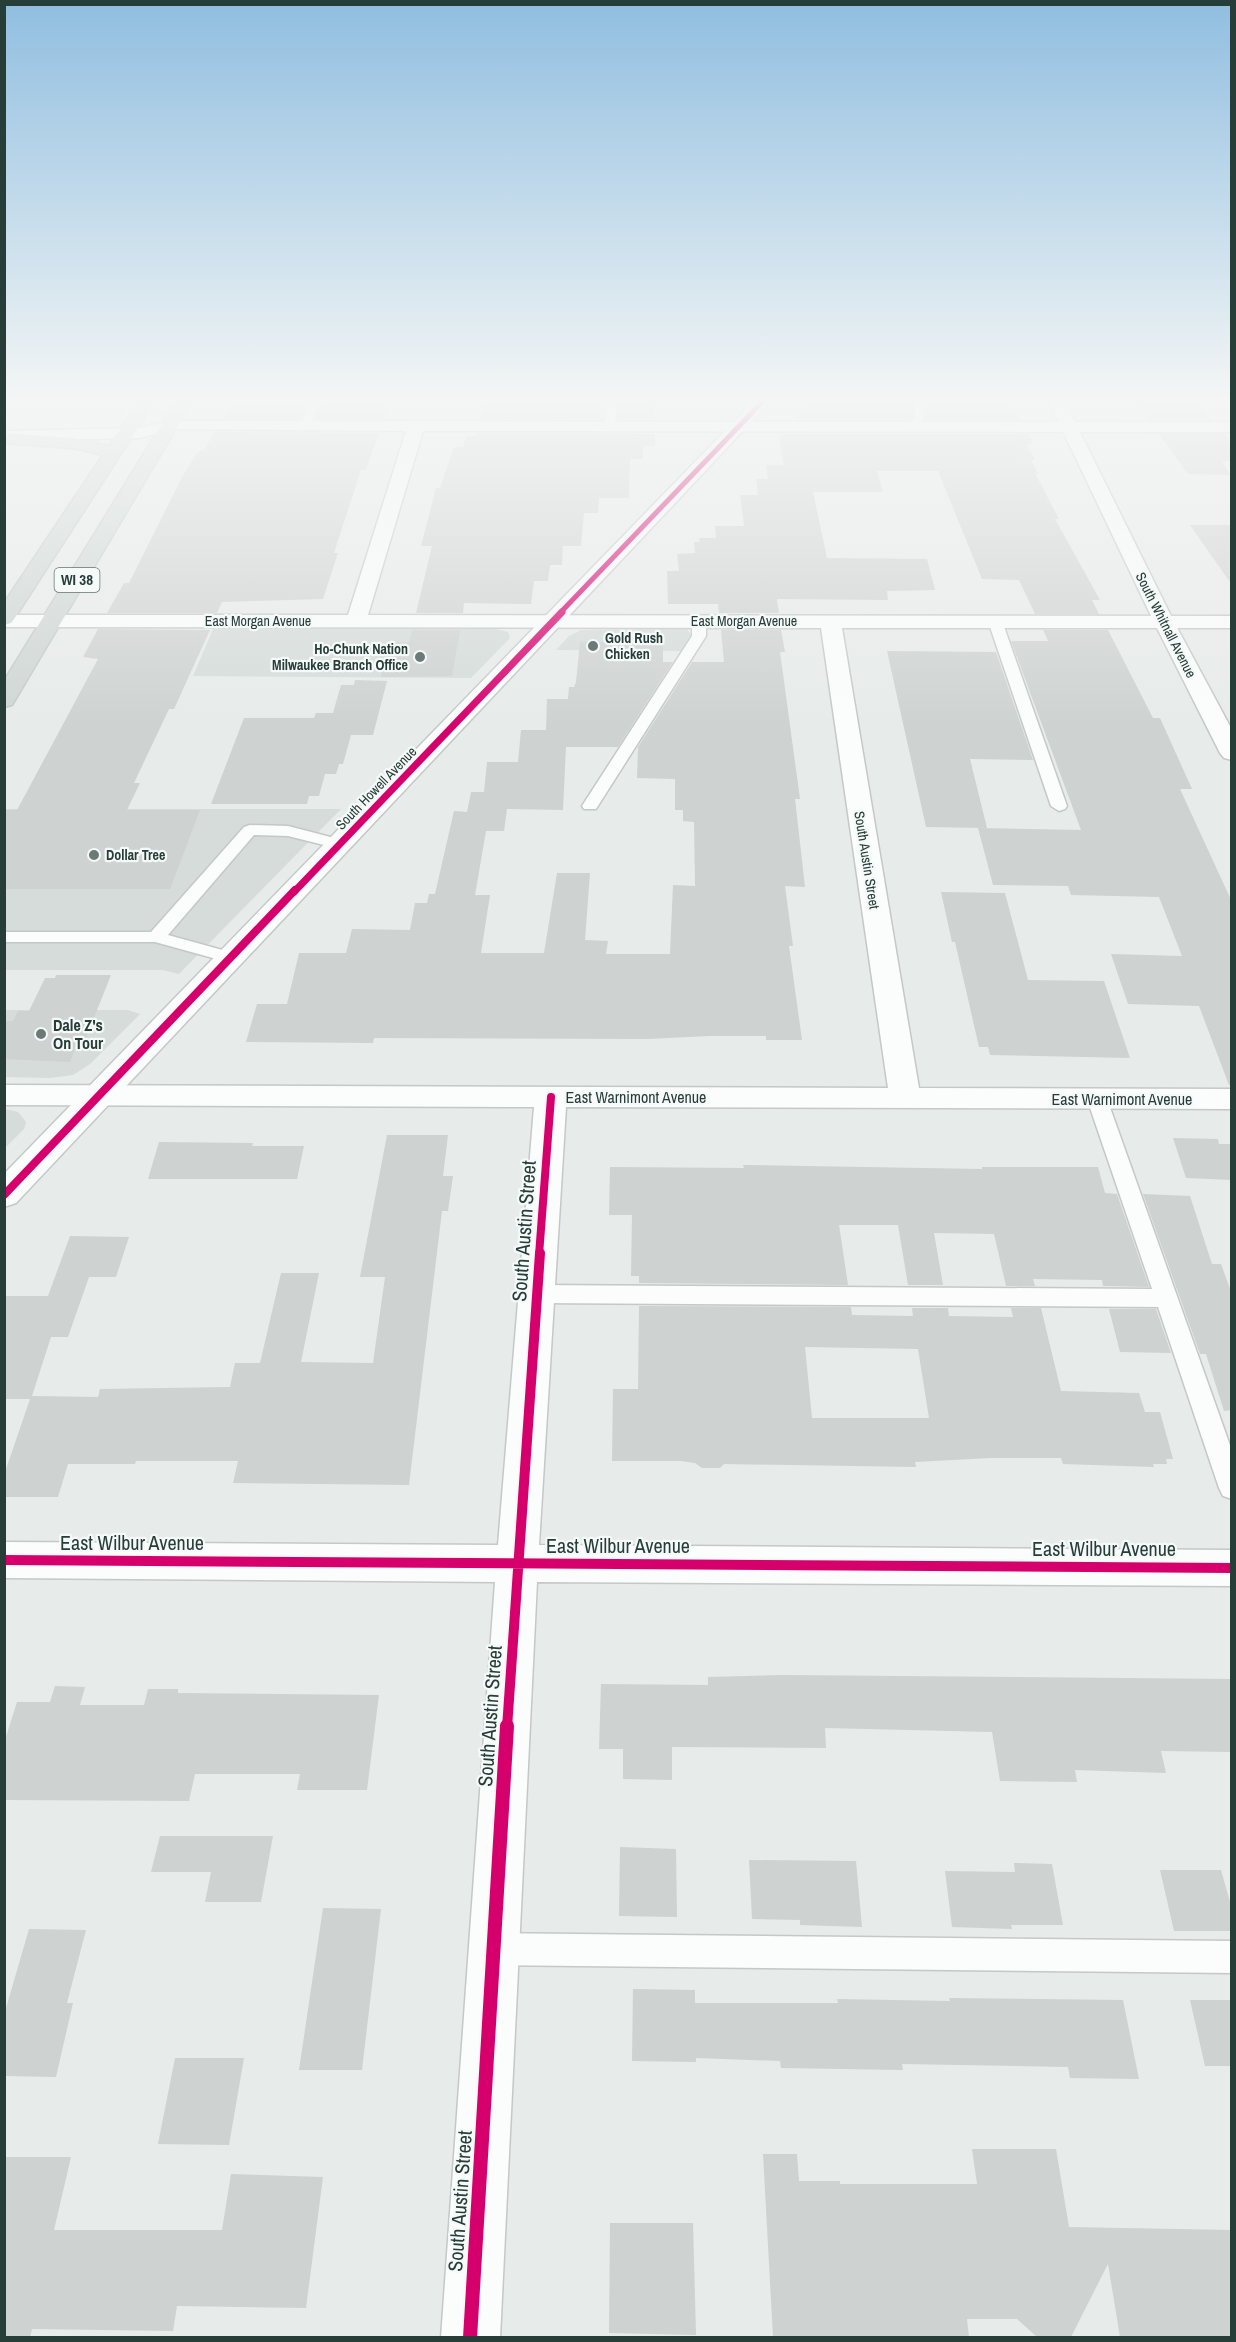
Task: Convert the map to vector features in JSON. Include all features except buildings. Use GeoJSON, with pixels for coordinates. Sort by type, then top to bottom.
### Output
{"type":"FeatureCollection","features":[{"type":"Feature","properties":{"kind":"main road","name":"WI 38"},"geometry":{"type":"LineString","coordinates":[[4,620],[76,507]]}},
{"type":"Feature","properties":{"kind":"main road","name":"WI 38"},"geometry":{"type":"LineString","coordinates":[[4,700],[120,507]]}},
{"type":"Feature","properties":{"kind":"street"},"geometry":{"type":"LineString","coordinates":[[356,621],[391,507]]}},
{"type":"Feature","properties":{"kind":"street","name":"South Howell Avenue"},"geometry":{"type":"LineString","coordinates":[[4,1195],[662,507]]}},
{"type":"Feature","properties":{"kind":"street","name":"South Whitnall Avenue"},"geometry":{"type":"LineString","coordinates":[[1108,507],[1232,753]]}},
{"type":"Feature","properties":{"kind":"street","name":"East Morgan Avenue"},"geometry":{"type":"LineString","coordinates":[[4,620],[1232,622]]}},
{"type":"Feature","properties":{"kind":"street","name":"South Austin Street"},"geometry":{"type":"LineString","coordinates":[[830,621],[905,1098]]}},
{"type":"Feature","properties":{"kind":"street","name":"East Warnimont Avenue"},"geometry":{"type":"LineString","coordinates":[[4,1095],[1232,1099]]}},
{"type":"Feature","properties":{"kind":"street","name":"South Austin Street"},"geometry":{"type":"LineString","coordinates":[[470,2337],[517,1563],[551,1097]]}},
{"type":"Feature","properties":{"kind":"street","name":"East Wilbur Avenue"},"geometry":{"type":"LineString","coordinates":[[4,1560],[1232,1568]]}},
{"type":"Feature","properties":{"kind":"lane"},"geometry":{"type":"LineString","coordinates":[[590,806],[699,636],[699,621]]}},
{"type":"Feature","properties":{"kind":"lane"},"geometry":{"type":"LineString","coordinates":[[994,621],[1059,806]]}},
{"type":"Feature","properties":{"kind":"lane"},"geometry":{"type":"LineString","coordinates":[[156,937],[250,830],[288,831],[340,844]]}},
{"type":"Feature","properties":{"kind":"lane"},"geometry":{"type":"LineString","coordinates":[[4,937],[156,937],[231,958]]}},
{"type":"Feature","properties":{"kind":"lane"},"geometry":{"type":"LineString","coordinates":[[1097,1099],[1232,1488]]}},
{"type":"Feature","properties":{"kind":"lane"},"geometry":{"type":"LineString","coordinates":[[538,1294],[1167,1298]]}},
{"type":"Feature","properties":{"kind":"lane"},"geometry":{"type":"LineString","coordinates":[[494,1949],[1232,1957]]}},
{"type":"Feature","properties":{"kind":"shaded area"},"geometry":{"type":"Polygon","coordinates":[[[213,629],[496,629],[508,632],[510,638],[471,678],[193,676],[213,629]]]}},
{"type":"Feature","properties":{"kind":"shaded area"},"geometry":{"type":"Polygon","coordinates":[[[687,629],[691,635],[681,651],[556,650],[569,636],[581,630],[687,629]]]}},
{"type":"Feature","properties":{"kind":"shaded area"},"geometry":{"type":"Polygon","coordinates":[[[5,809],[341,809],[179,974],[163,970],[5,970],[5,809]]]}},
{"type":"Feature","properties":{"kind":"shaded area"},"geometry":{"type":"Polygon","coordinates":[[[5,1010],[128,1010],[140,1014],[90,1064],[73,1075],[50,1078],[5,1077],[5,1010]]]}},
{"type":"Feature","properties":{"kind":"shaded area"},"geometry":{"type":"Polygon","coordinates":[[[5,1109],[18,1112],[26,1122],[24,1129],[5,1148],[5,1109]]]}},
{"type":"Feature","properties":{"kind":"cycle path"},"geometry":{"type":"LineString","coordinates":[[4,1195],[662,507]]}},
{"type":"Feature","properties":{"kind":"cycle path"},"geometry":{"type":"LineString","coordinates":[[470,2338],[517,1563],[551,1097]]}},
{"type":"Feature","properties":{"kind":"cycle path"},"geometry":{"type":"LineString","coordinates":[[4,1560],[1232,1568]]}},
{"type":"Feature","properties":{"kind":"place","name":"Gold Rush Chicken"},"geometry":{"type":"Point","coordinates":[593,646]}},
{"type":"Feature","properties":{"kind":"place","name":"Ho-Chunk Nation Milwaukee Branch Office"},"geometry":{"type":"Point","coordinates":[420,657]}},
{"type":"Feature","properties":{"kind":"place","name":"Dollar Tree"},"geometry":{"type":"Point","coordinates":[94,855]}},
{"type":"Feature","properties":{"kind":"place","name":"Dale Z's On Tour"},"geometry":{"type":"Point","coordinates":[41,1034]}}]}
